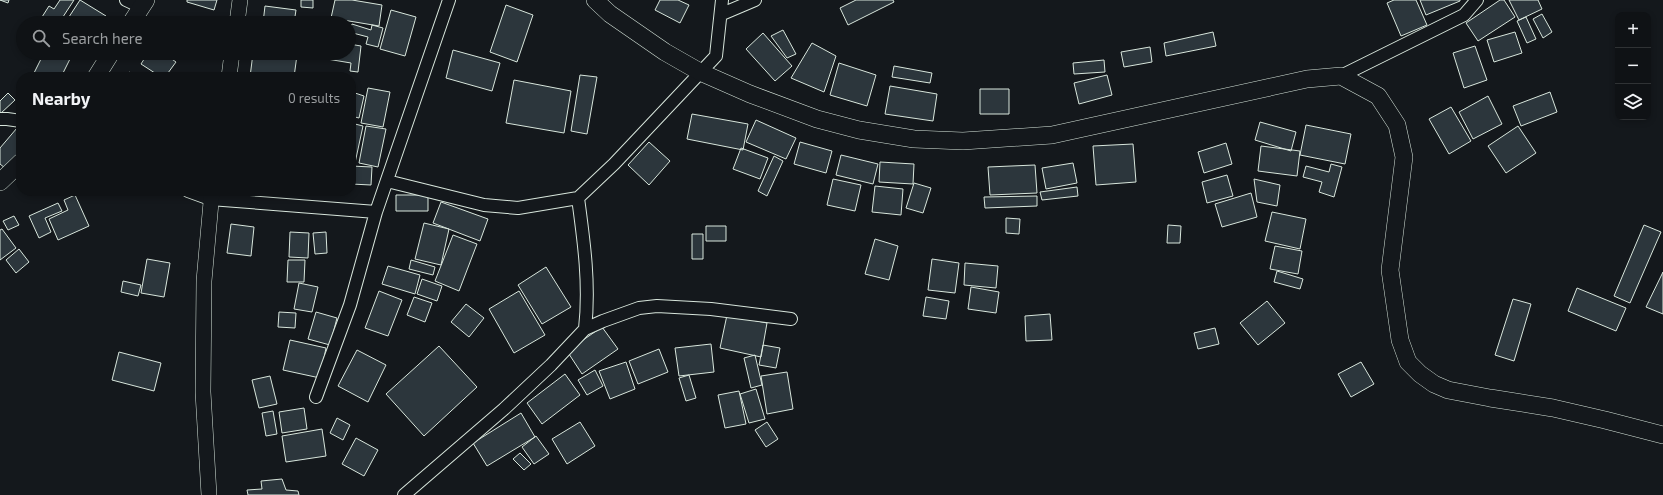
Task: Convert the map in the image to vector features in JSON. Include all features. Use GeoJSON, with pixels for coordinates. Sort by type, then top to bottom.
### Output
{"type":"FeatureCollection","features":[{"type":"Feature","properties":{"kind":"main road"},"geometry":{"type":"LineString","coordinates":[[595,0],[610,14],[665,52],[700,72],[750,94],[817,119],[859,130],[914,139],[963,141],[1052,135],[1307,79],[1341,76],[1378,96],[1397,125],[1404,157],[1390,270],[1400,340],[1408,362],[1420,374],[1434,384],[1448,390],[1553,408],[1663,436]]}},
{"type":"Feature","properties":{"kind":"main road"},"geometry":{"type":"LineString","coordinates":[[133,16],[138,2]]}},
{"type":"Feature","properties":{"kind":"main road"},"geometry":{"type":"LineString","coordinates":[[99,72],[107,60]]}},
{"type":"Feature","properties":{"kind":"main road"},"geometry":{"type":"LineString","coordinates":[[0,182],[16,167]]}},
{"type":"Feature","properties":{"kind":"street"},"geometry":{"type":"LineString","coordinates":[[238,16],[240,0]]}},
{"type":"Feature","properties":{"kind":"street"},"geometry":{"type":"LineString","coordinates":[[316,397],[350,305],[376,212],[421,77],[449,0]]}},
{"type":"Feature","properties":{"kind":"street"},"geometry":{"type":"LineString","coordinates":[[387,181],[484,205],[512,208],[540,206],[578,198],[614,164],[716,56],[722,14],[722,0]]}},
{"type":"Feature","properties":{"kind":"street"},"geometry":{"type":"LineString","coordinates":[[722,14],[755,0]]}},
{"type":"Feature","properties":{"kind":"street"},"geometry":{"type":"LineString","coordinates":[[1341,76],[1464,15],[1477,0]]}},
{"type":"Feature","properties":{"kind":"street"},"geometry":{"type":"LineString","coordinates":[[230,72],[231,60]]}},
{"type":"Feature","properties":{"kind":"street"},"geometry":{"type":"LineString","coordinates":[[0,119],[16,121]]}},
{"type":"Feature","properties":{"kind":"street"},"geometry":{"type":"LineString","coordinates":[[209,495],[203,392],[204,281],[211,196]]}},
{"type":"Feature","properties":{"kind":"street"},"geometry":{"type":"LineString","coordinates":[[221,196],[376,212]]}},
{"type":"Feature","properties":{"kind":"street"},"geometry":{"type":"LineString","coordinates":[[578,198],[588,289],[585,330]]}},
{"type":"Feature","properties":{"kind":"street"},"geometry":{"type":"LineString","coordinates":[[404,495],[504,409],[585,330],[603,321],[639,308],[658,306],[712,309],[791,318]]}},
{"type":"Feature","properties":{"kind":"building"},"geometry":{"type":"Polygon","coordinates":[[[0,0],[9,0],[8,3],[0,0]]]}},
{"type":"Feature","properties":{"kind":"building"},"geometry":{"type":"Polygon","coordinates":[[[60,0],[74,0],[64,16],[43,16],[49,6],[54,9],[60,0]]]}},
{"type":"Feature","properties":{"kind":"building"},"geometry":{"type":"Polygon","coordinates":[[[80,0],[106,16],[70,16],[80,0]]]}},
{"type":"Feature","properties":{"kind":"building"},"geometry":{"type":"Polygon","coordinates":[[[187,0],[217,0],[214,10],[187,2],[187,0]]]}},
{"type":"Feature","properties":{"kind":"building"},"geometry":{"type":"Polygon","coordinates":[[[301,0],[313,0],[313,8],[301,7],[301,0]]]}},
{"type":"Feature","properties":{"kind":"building"},"geometry":{"type":"Polygon","coordinates":[[[335,0],[352,0],[382,5],[379,26],[356,22],[356,16],[331,16],[335,0]]]}},
{"type":"Feature","properties":{"kind":"building"},"geometry":{"type":"Polygon","coordinates":[[[660,0],[678,0],[689,5],[680,23],[655,10],[660,0]]]}},
{"type":"Feature","properties":{"kind":"building"},"geometry":{"type":"Polygon","coordinates":[[[856,0],[893,0],[894,2],[848,25],[840,8],[856,0]]]}},
{"type":"Feature","properties":{"kind":"building"},"geometry":{"type":"Polygon","coordinates":[[[1394,0],[1416,0],[1427,25],[1401,36],[1387,3],[1394,0]]]}},
{"type":"Feature","properties":{"kind":"building"},"geometry":{"type":"Polygon","coordinates":[[[1420,0],[1460,0],[1460,1],[1426,15],[1420,0]]]}},
{"type":"Feature","properties":{"kind":"building"},"geometry":{"type":"Polygon","coordinates":[[[1500,0],[1504,0],[1515,17],[1478,41],[1466,23],[1500,0]]]}},
{"type":"Feature","properties":{"kind":"building"},"geometry":{"type":"Polygon","coordinates":[[[1509,0],[1538,0],[1542,9],[1519,20],[1509,0]]]}},
{"type":"Feature","properties":{"kind":"building"},"geometry":{"type":"Polygon","coordinates":[[[506,5],[533,15],[517,62],[490,52],[506,5]]]}},
{"type":"Feature","properties":{"kind":"building"},"geometry":{"type":"Polygon","coordinates":[[[265,6],[296,10],[295,16],[264,16],[265,6]]]}},
{"type":"Feature","properties":{"kind":"building"},"geometry":{"type":"Polygon","coordinates":[[[391,10],[416,17],[405,56],[380,49],[391,10]]]}},
{"type":"Feature","properties":{"kind":"building"},"geometry":{"type":"Polygon","coordinates":[[[1542,14],[1552,32],[1543,38],[1533,19],[1542,14]]]}},
{"type":"Feature","properties":{"kind":"building"},"geometry":{"type":"Polygon","coordinates":[[[1526,17],[1536,39],[1527,43],[1517,21],[1526,17]]]}},
{"type":"Feature","properties":{"kind":"building"},"geometry":{"type":"Polygon","coordinates":[[[356,25],[371,30],[372,25],[383,28],[378,47],[366,44],[368,37],[356,34],[356,25]]]}},
{"type":"Feature","properties":{"kind":"building"},"geometry":{"type":"Polygon","coordinates":[[[783,30],[796,54],[787,58],[771,36],[783,30]]]}},
{"type":"Feature","properties":{"kind":"building"},"geometry":{"type":"Polygon","coordinates":[[[1213,32],[1216,46],[1166,56],[1164,43],[1213,32]]]}},
{"type":"Feature","properties":{"kind":"building"},"geometry":{"type":"Polygon","coordinates":[[[1515,32],[1522,53],[1494,62],[1487,40],[1515,32]]]}},
{"type":"Feature","properties":{"kind":"building"},"geometry":{"type":"Polygon","coordinates":[[[763,33],[792,66],[775,81],[746,49],[763,33]]]}},
{"type":"Feature","properties":{"kind":"building"},"geometry":{"type":"Polygon","coordinates":[[[812,43],[836,56],[824,92],[791,78],[812,43]]]}},
{"type":"Feature","properties":{"kind":"building"},"geometry":{"type":"Polygon","coordinates":[[[356,45],[361,46],[358,72],[350,71],[351,63],[333,60],[356,60],[356,45]]]}},
{"type":"Feature","properties":{"kind":"building"},"geometry":{"type":"Polygon","coordinates":[[[1475,46],[1487,80],[1464,88],[1453,53],[1475,46]]]}},
{"type":"Feature","properties":{"kind":"building"},"geometry":{"type":"Polygon","coordinates":[[[1150,47],[1152,62],[1124,67],[1121,52],[1150,47]]]}},
{"type":"Feature","properties":{"kind":"building"},"geometry":{"type":"Polygon","coordinates":[[[453,50],[500,63],[492,91],[446,78],[453,50]]]}},
{"type":"Feature","properties":{"kind":"building"},"geometry":{"type":"Polygon","coordinates":[[[40,60],[70,60],[64,72],[34,72],[40,60]]]}},
{"type":"Feature","properties":{"kind":"building"},"geometry":{"type":"Polygon","coordinates":[[[144,60],[173,60],[176,62],[169,72],[153,72],[141,64],[144,60]]]}},
{"type":"Feature","properties":{"kind":"building"},"geometry":{"type":"Polygon","coordinates":[[[252,60],[296,60],[295,72],[251,72],[252,60]]]}},
{"type":"Feature","properties":{"kind":"building"},"geometry":{"type":"Polygon","coordinates":[[[1104,60],[1105,72],[1074,74],[1073,63],[1104,60]]]}},
{"type":"Feature","properties":{"kind":"building"},"geometry":{"type":"Polygon","coordinates":[[[839,63],[876,75],[867,106],[830,95],[839,63]]]}},
{"type":"Feature","properties":{"kind":"building"},"geometry":{"type":"Polygon","coordinates":[[[894,66],[932,73],[930,83],[892,77],[894,66]]]}},
{"type":"Feature","properties":{"kind":"building"},"geometry":{"type":"Polygon","coordinates":[[[580,75],[597,77],[587,134],[571,131],[580,75]]]}},
{"type":"Feature","properties":{"kind":"building"},"geometry":{"type":"Polygon","coordinates":[[[1107,75],[1112,95],[1079,104],[1074,83],[1107,75]]]}},
{"type":"Feature","properties":{"kind":"building"},"geometry":{"type":"Polygon","coordinates":[[[514,80],[571,91],[564,133],[506,123],[514,80]]]}},
{"type":"Feature","properties":{"kind":"building"},"geometry":{"type":"Polygon","coordinates":[[[890,86],[937,94],[933,121],[885,114],[890,86]]]}},
{"type":"Feature","properties":{"kind":"building"},"geometry":{"type":"Polygon","coordinates":[[[368,88],[390,92],[383,127],[361,123],[368,88]]]}},
{"type":"Feature","properties":{"kind":"building"},"geometry":{"type":"Polygon","coordinates":[[[980,89],[1009,89],[1009,114],[980,114],[980,89]]]}},
{"type":"Feature","properties":{"kind":"building"},"geometry":{"type":"Polygon","coordinates":[[[1550,92],[1557,112],[1521,126],[1513,106],[1550,92]]]}},
{"type":"Feature","properties":{"kind":"building"},"geometry":{"type":"Polygon","coordinates":[[[8,93],[15,100],[0,114],[0,101],[8,93]]]}},
{"type":"Feature","properties":{"kind":"building"},"geometry":{"type":"Polygon","coordinates":[[[356,93],[364,96],[359,118],[356,117],[356,93]]]}},
{"type":"Feature","properties":{"kind":"building"},"geometry":{"type":"Polygon","coordinates":[[[1488,96],[1502,124],[1473,139],[1459,112],[1488,96]]]}},
{"type":"Feature","properties":{"kind":"building"},"geometry":{"type":"Polygon","coordinates":[[[1451,107],[1471,141],[1449,154],[1429,119],[1451,107]]]}},
{"type":"Feature","properties":{"kind":"building"},"geometry":{"type":"Polygon","coordinates":[[[692,114],[748,124],[743,150],[687,139],[692,114]]]}},
{"type":"Feature","properties":{"kind":"building"},"geometry":{"type":"Polygon","coordinates":[[[756,120],[796,138],[786,159],[746,142],[756,120]]]}},
{"type":"Feature","properties":{"kind":"building"},"geometry":{"type":"Polygon","coordinates":[[[1260,122],[1296,132],[1291,151],[1255,140],[1260,122]]]}},
{"type":"Feature","properties":{"kind":"building"},"geometry":{"type":"Polygon","coordinates":[[[356,124],[363,126],[356,158],[356,124]]]}},
{"type":"Feature","properties":{"kind":"building"},"geometry":{"type":"Polygon","coordinates":[[[1306,125],[1351,134],[1345,164],[1300,155],[1306,125]]]}},
{"type":"Feature","properties":{"kind":"building"},"geometry":{"type":"Polygon","coordinates":[[[366,126],[386,129],[378,167],[359,163],[366,126]]]}},
{"type":"Feature","properties":{"kind":"building"},"geometry":{"type":"Polygon","coordinates":[[[1518,126],[1536,153],[1506,173],[1488,146],[1518,126]]]}},
{"type":"Feature","properties":{"kind":"building"},"geometry":{"type":"Polygon","coordinates":[[[16,129],[16,165],[10,172],[0,164],[0,148],[16,129]]]}},
{"type":"Feature","properties":{"kind":"building"},"geometry":{"type":"Polygon","coordinates":[[[649,142],[670,161],[649,185],[628,165],[649,142]]]}},
{"type":"Feature","properties":{"kind":"building"},"geometry":{"type":"Polygon","coordinates":[[[800,142],[832,151],[826,173],[794,164],[800,142]]]}},
{"type":"Feature","properties":{"kind":"building"},"geometry":{"type":"Polygon","coordinates":[[[1226,143],[1232,164],[1204,173],[1198,152],[1226,143]]]}},
{"type":"Feature","properties":{"kind":"building"},"geometry":{"type":"Polygon","coordinates":[[[1133,144],[1136,182],[1096,185],[1093,146],[1133,144]]]}},
{"type":"Feature","properties":{"kind":"building"},"geometry":{"type":"Polygon","coordinates":[[[1261,146],[1300,151],[1297,176],[1258,171],[1261,146]]]}},
{"type":"Feature","properties":{"kind":"building"},"geometry":{"type":"Polygon","coordinates":[[[741,148],[768,158],[760,179],[733,169],[741,148]]]}},
{"type":"Feature","properties":{"kind":"building"},"geometry":{"type":"Polygon","coordinates":[[[841,155],[878,164],[873,184],[836,175],[841,155]]]}},
{"type":"Feature","properties":{"kind":"building"},"geometry":{"type":"Polygon","coordinates":[[[774,156],[783,161],[767,196],[758,191],[774,156]]]}},
{"type":"Feature","properties":{"kind":"building"},"geometry":{"type":"Polygon","coordinates":[[[880,162],[914,164],[913,184],[879,182],[880,162]]]}},
{"type":"Feature","properties":{"kind":"building"},"geometry":{"type":"Polygon","coordinates":[[[1073,163],[1077,183],[1046,189],[1042,168],[1073,163]]]}},
{"type":"Feature","properties":{"kind":"building"},"geometry":{"type":"Polygon","coordinates":[[[1331,164],[1342,167],[1334,197],[1319,192],[1322,182],[1303,177],[1306,166],[1329,172],[1331,164]]]}},
{"type":"Feature","properties":{"kind":"building"},"geometry":{"type":"Polygon","coordinates":[[[1035,165],[1037,193],[990,195],[988,167],[1035,165]]]}},
{"type":"Feature","properties":{"kind":"building"},"geometry":{"type":"Polygon","coordinates":[[[356,166],[372,167],[371,185],[356,184],[356,166]]]}},
{"type":"Feature","properties":{"kind":"building"},"geometry":{"type":"Polygon","coordinates":[[[1227,175],[1233,196],[1207,203],[1202,182],[1227,175]]]}},
{"type":"Feature","properties":{"kind":"building"},"geometry":{"type":"Polygon","coordinates":[[[833,179],[861,185],[855,211],[827,205],[833,179]]]}},
{"type":"Feature","properties":{"kind":"building"},"geometry":{"type":"Polygon","coordinates":[[[1254,179],[1280,185],[1277,206],[1257,202],[1254,179]]]}},
{"type":"Feature","properties":{"kind":"building"},"geometry":{"type":"Polygon","coordinates":[[[914,183],[931,188],[923,213],[906,208],[914,183]]]}},
{"type":"Feature","properties":{"kind":"building"},"geometry":{"type":"Polygon","coordinates":[[[875,186],[903,189],[901,215],[872,212],[875,186]]]}},
{"type":"Feature","properties":{"kind":"building"},"geometry":{"type":"Polygon","coordinates":[[[1077,187],[1078,196],[1042,200],[1040,192],[1077,187]]]}},
{"type":"Feature","properties":{"kind":"building"},"geometry":{"type":"Polygon","coordinates":[[[1251,193],[1257,217],[1222,227],[1215,204],[1251,193]]]}},
{"type":"Feature","properties":{"kind":"building"},"geometry":{"type":"Polygon","coordinates":[[[396,195],[428,195],[428,211],[396,211],[396,195]]]}},
{"type":"Feature","properties":{"kind":"building"},"geometry":{"type":"Polygon","coordinates":[[[75,196],[89,226],[58,240],[49,219],[68,210],[64,200],[75,196]]]}},
{"type":"Feature","properties":{"kind":"building"},"geometry":{"type":"Polygon","coordinates":[[[1037,196],[1037,206],[985,208],[984,197],[1037,196]]]}},
{"type":"Feature","properties":{"kind":"building"},"geometry":{"type":"Polygon","coordinates":[[[441,202],[488,219],[480,241],[433,223],[441,202]]]}},
{"type":"Feature","properties":{"kind":"building"},"geometry":{"type":"Polygon","coordinates":[[[58,203],[62,211],[45,218],[51,232],[39,238],[29,216],[58,203]]]}},
{"type":"Feature","properties":{"kind":"building"},"geometry":{"type":"Polygon","coordinates":[[[1272,212],[1306,219],[1300,249],[1265,241],[1272,212]]]}},
{"type":"Feature","properties":{"kind":"building"},"geometry":{"type":"Polygon","coordinates":[[[14,216],[19,225],[8,230],[3,221],[14,216]]]}},
{"type":"Feature","properties":{"kind":"building"},"geometry":{"type":"Polygon","coordinates":[[[1006,218],[1020,219],[1019,234],[1006,233],[1006,218]]]}},
{"type":"Feature","properties":{"kind":"building"},"geometry":{"type":"Polygon","coordinates":[[[424,223],[449,229],[441,265],[415,259],[424,223]]]}},
{"type":"Feature","properties":{"kind":"building"},"geometry":{"type":"Polygon","coordinates":[[[231,224],[254,227],[251,256],[227,253],[231,224]]]}},
{"type":"Feature","properties":{"kind":"building"},"geometry":{"type":"Polygon","coordinates":[[[1168,225],[1181,226],[1180,243],[1167,243],[1168,225]]]}},
{"type":"Feature","properties":{"kind":"building"},"geometry":{"type":"Polygon","coordinates":[[[1644,225],[1661,232],[1630,303],[1614,296],[1644,225]]]}},
{"type":"Feature","properties":{"kind":"building"},"geometry":{"type":"Polygon","coordinates":[[[706,226],[726,226],[726,241],[706,241],[706,226]]]}},
{"type":"Feature","properties":{"kind":"building"},"geometry":{"type":"Polygon","coordinates":[[[2,229],[16,248],[0,260],[0,230],[2,229]]]}},
{"type":"Feature","properties":{"kind":"building"},"geometry":{"type":"Polygon","coordinates":[[[290,232],[309,233],[308,258],[289,257],[290,232]]]}},
{"type":"Feature","properties":{"kind":"building"},"geometry":{"type":"Polygon","coordinates":[[[326,232],[327,253],[315,254],[313,233],[326,232]]]}},
{"type":"Feature","properties":{"kind":"building"},"geometry":{"type":"Polygon","coordinates":[[[692,234],[703,234],[703,259],[692,259],[692,234]]]}},
{"type":"Feature","properties":{"kind":"building"},"geometry":{"type":"Polygon","coordinates":[[[453,235],[477,244],[459,291],[435,281],[453,235]]]}},
{"type":"Feature","properties":{"kind":"building"},"geometry":{"type":"Polygon","coordinates":[[[875,239],[898,246],[889,280],[865,274],[875,239]]]}},
{"type":"Feature","properties":{"kind":"building"},"geometry":{"type":"Polygon","coordinates":[[[1275,246],[1302,251],[1298,274],[1270,269],[1275,246]]]}},
{"type":"Feature","properties":{"kind":"building"},"geometry":{"type":"Polygon","coordinates":[[[19,249],[29,262],[16,273],[6,260],[19,249]]]}},
{"type":"Feature","properties":{"kind":"building"},"geometry":{"type":"Polygon","coordinates":[[[147,259],[170,263],[164,297],[141,293],[147,259]]]}},
{"type":"Feature","properties":{"kind":"building"},"geometry":{"type":"Polygon","coordinates":[[[932,259],[959,263],[955,293],[928,290],[932,259]]]}},
{"type":"Feature","properties":{"kind":"building"},"geometry":{"type":"Polygon","coordinates":[[[288,260],[305,260],[304,282],[287,282],[288,260]]]}},
{"type":"Feature","properties":{"kind":"building"},"geometry":{"type":"Polygon","coordinates":[[[411,260],[435,267],[433,275],[409,269],[411,260]]]}},
{"type":"Feature","properties":{"kind":"building"},"geometry":{"type":"Polygon","coordinates":[[[965,263],[998,266],[996,288],[964,285],[965,263]]]}},
{"type":"Feature","properties":{"kind":"building"},"geometry":{"type":"Polygon","coordinates":[[[388,266],[420,275],[415,294],[382,284],[388,266]]]}},
{"type":"Feature","properties":{"kind":"building"},"geometry":{"type":"Polygon","coordinates":[[[546,267],[571,307],[542,324],[518,285],[546,267]]]}},
{"type":"Feature","properties":{"kind":"building"},"geometry":{"type":"Polygon","coordinates":[[[1277,271],[1303,279],[1300,289],[1274,282],[1277,271]]]}},
{"type":"Feature","properties":{"kind":"building"},"geometry":{"type":"Polygon","coordinates":[[[1663,272],[1663,314],[1646,307],[1663,272]]]}},
{"type":"Feature","properties":{"kind":"building"},"geometry":{"type":"Polygon","coordinates":[[[422,279],[442,286],[437,301],[417,294],[422,279]]]}},
{"type":"Feature","properties":{"kind":"building"},"geometry":{"type":"Polygon","coordinates":[[[123,281],[141,285],[138,296],[121,292],[123,281]]]}},
{"type":"Feature","properties":{"kind":"building"},"geometry":{"type":"Polygon","coordinates":[[[299,283],[318,287],[312,312],[294,309],[299,283]]]}},
{"type":"Feature","properties":{"kind":"building"},"geometry":{"type":"Polygon","coordinates":[[[971,287],[999,292],[996,313],[968,309],[971,287]]]}},
{"type":"Feature","properties":{"kind":"building"},"geometry":{"type":"Polygon","coordinates":[[[1577,288],[1626,308],[1616,331],[1568,311],[1577,288]]]}},
{"type":"Feature","properties":{"kind":"building"},"geometry":{"type":"Polygon","coordinates":[[[379,291],[402,300],[388,336],[365,328],[379,291]]]}},
{"type":"Feature","properties":{"kind":"building"},"geometry":{"type":"Polygon","coordinates":[[[519,291],[545,335],[514,353],[489,309],[519,291]]]}},
{"type":"Feature","properties":{"kind":"building"},"geometry":{"type":"Polygon","coordinates":[[[414,297],[432,303],[425,322],[407,315],[414,297]]]}},
{"type":"Feature","properties":{"kind":"building"},"geometry":{"type":"Polygon","coordinates":[[[926,297],[949,301],[946,319],[923,316],[926,297]]]}},
{"type":"Feature","properties":{"kind":"building"},"geometry":{"type":"Polygon","coordinates":[[[1513,299],[1531,304],[1514,361],[1495,355],[1513,299]]]}},
{"type":"Feature","properties":{"kind":"building"},"geometry":{"type":"Polygon","coordinates":[[[1267,301],[1285,323],[1258,345],[1240,323],[1267,301]]]}},
{"type":"Feature","properties":{"kind":"building"},"geometry":{"type":"Polygon","coordinates":[[[466,304],[484,318],[469,337],[451,322],[466,304]]]}},
{"type":"Feature","properties":{"kind":"building"},"geometry":{"type":"Polygon","coordinates":[[[279,312],[296,313],[295,328],[278,327],[279,312]]]}},
{"type":"Feature","properties":{"kind":"building"},"geometry":{"type":"Polygon","coordinates":[[[316,312],[337,318],[330,345],[308,339],[316,312]]]}},
{"type":"Feature","properties":{"kind":"building"},"geometry":{"type":"Polygon","coordinates":[[[1050,314],[1052,340],[1026,341],[1025,316],[1050,314]]]}},
{"type":"Feature","properties":{"kind":"building"},"geometry":{"type":"Polygon","coordinates":[[[727,315],[767,323],[761,357],[720,348],[727,315]]]}},
{"type":"Feature","properties":{"kind":"building"},"geometry":{"type":"Polygon","coordinates":[[[602,327],[618,349],[582,374],[567,351],[602,327]]]}},
{"type":"Feature","properties":{"kind":"building"},"geometry":{"type":"Polygon","coordinates":[[[1215,328],[1219,344],[1198,349],[1194,333],[1215,328]]]}},
{"type":"Feature","properties":{"kind":"building"},"geometry":{"type":"Polygon","coordinates":[[[290,340],[326,348],[320,378],[283,370],[290,340]]]}},
{"type":"Feature","properties":{"kind":"building"},"geometry":{"type":"Polygon","coordinates":[[[711,344],[714,372],[679,376],[675,348],[711,344]]]}},
{"type":"Feature","properties":{"kind":"building"},"geometry":{"type":"Polygon","coordinates":[[[763,345],[780,348],[776,368],[759,365],[763,345]]]}},
{"type":"Feature","properties":{"kind":"building"},"geometry":{"type":"Polygon","coordinates":[[[439,346],[477,387],[424,436],[386,394],[439,346]]]}},
{"type":"Feature","properties":{"kind":"building"},"geometry":{"type":"Polygon","coordinates":[[[659,349],[668,372],[638,384],[629,361],[659,349]]]}},
{"type":"Feature","properties":{"kind":"building"},"geometry":{"type":"Polygon","coordinates":[[[357,350],[386,365],[368,402],[338,386],[357,350]]]}},
{"type":"Feature","properties":{"kind":"building"},"geometry":{"type":"Polygon","coordinates":[[[119,352],[161,363],[154,391],[112,380],[119,352]]]}},
{"type":"Feature","properties":{"kind":"building"},"geometry":{"type":"Polygon","coordinates":[[[755,355],[762,385],[751,388],[744,358],[755,355]]]}},
{"type":"Feature","properties":{"kind":"building"},"geometry":{"type":"Polygon","coordinates":[[[626,362],[635,389],[610,399],[599,371],[626,362]]]}},
{"type":"Feature","properties":{"kind":"building"},"geometry":{"type":"Polygon","coordinates":[[[1361,362],[1374,384],[1351,397],[1338,374],[1361,362]]]}},
{"type":"Feature","properties":{"kind":"building"},"geometry":{"type":"Polygon","coordinates":[[[595,370],[603,386],[587,395],[578,380],[595,370]]]}},
{"type":"Feature","properties":{"kind":"building"},"geometry":{"type":"Polygon","coordinates":[[[787,372],[793,409],[767,414],[761,376],[787,372]]]}},
{"type":"Feature","properties":{"kind":"building"},"geometry":{"type":"Polygon","coordinates":[[[565,374],[580,395],[542,424],[527,403],[565,374]]]}},
{"type":"Feature","properties":{"kind":"building"},"geometry":{"type":"Polygon","coordinates":[[[689,375],[696,398],[686,401],[679,378],[689,375]]]}},
{"type":"Feature","properties":{"kind":"building"},"geometry":{"type":"Polygon","coordinates":[[[270,376],[277,404],[259,408],[252,380],[270,376]]]}},
{"type":"Feature","properties":{"kind":"building"},"geometry":{"type":"Polygon","coordinates":[[[756,389],[765,419],[749,423],[740,394],[756,389]]]}},
{"type":"Feature","properties":{"kind":"building"},"geometry":{"type":"Polygon","coordinates":[[[739,391],[746,424],[725,428],[718,395],[739,391]]]}},
{"type":"Feature","properties":{"kind":"building"},"geometry":{"type":"Polygon","coordinates":[[[304,408],[307,429],[282,433],[279,412],[304,408]]]}},
{"type":"Feature","properties":{"kind":"building"},"geometry":{"type":"Polygon","coordinates":[[[273,411],[277,434],[266,436],[262,413],[273,411]]]}},
{"type":"Feature","properties":{"kind":"building"},"geometry":{"type":"Polygon","coordinates":[[[521,413],[535,437],[487,466],[473,443],[521,413]]]}},
{"type":"Feature","properties":{"kind":"building"},"geometry":{"type":"Polygon","coordinates":[[[337,418],[350,425],[343,440],[330,433],[337,418]]]}},
{"type":"Feature","properties":{"kind":"building"},"geometry":{"type":"Polygon","coordinates":[[[580,422],[595,446],[567,464],[552,439],[580,422]]]}},
{"type":"Feature","properties":{"kind":"building"},"geometry":{"type":"Polygon","coordinates":[[[767,422],[778,439],[766,447],[755,430],[767,422]]]}},
{"type":"Feature","properties":{"kind":"building"},"geometry":{"type":"Polygon","coordinates":[[[322,429],[326,456],[286,462],[282,436],[322,429]]]}},
{"type":"Feature","properties":{"kind":"building"},"geometry":{"type":"Polygon","coordinates":[[[536,436],[549,454],[534,464],[522,447],[536,436]]]}},
{"type":"Feature","properties":{"kind":"building"},"geometry":{"type":"Polygon","coordinates":[[[356,438],[378,450],[364,476],[342,464],[356,438]]]}},
{"type":"Feature","properties":{"kind":"building"},"geometry":{"type":"Polygon","coordinates":[[[520,453],[531,464],[524,470],[513,459],[520,453]]]}},
{"type":"Feature","properties":{"kind":"building"},"geometry":{"type":"Polygon","coordinates":[[[282,479],[286,490],[298,491],[299,495],[248,495],[247,490],[262,489],[261,481],[282,479]]]}}]}
